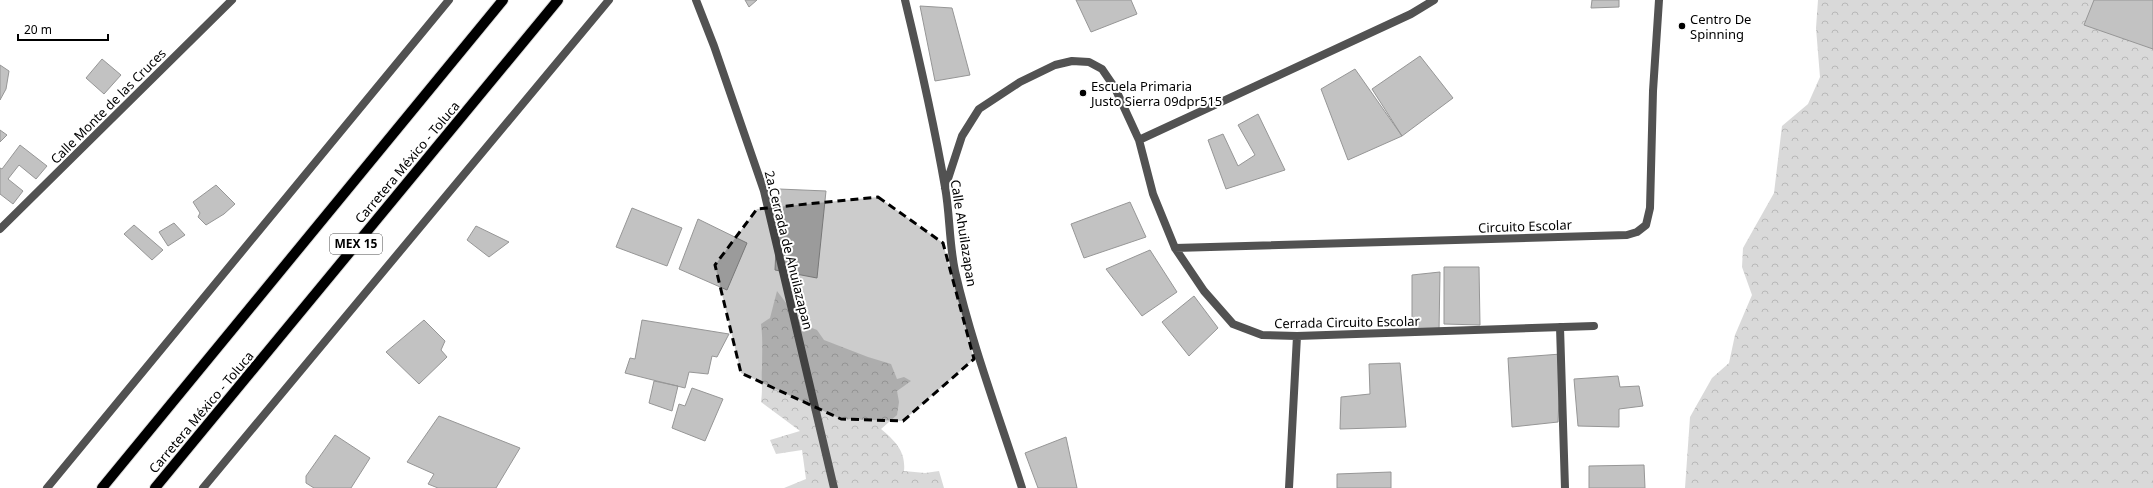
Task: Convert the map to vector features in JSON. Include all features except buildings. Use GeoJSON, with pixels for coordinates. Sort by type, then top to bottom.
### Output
{"type":"FeatureCollection","features":[{"type":"Feature","properties":{"kind":"main road","name":"Carretera México - Toluca"},"geometry":{"type":"LineString","coordinates":[[102,488],[503,0]]}},
{"type":"Feature","properties":{"kind":"main road","name":"Carretera México - Toluca"},"geometry":{"type":"LineString","coordinates":[[155,488],[558,0]]}},
{"type":"Feature","properties":{"kind":"street","name":"Calle Monte de las Cruces"},"geometry":{"type":"LineString","coordinates":[[0,229],[232,0]]}},
{"type":"Feature","properties":{"kind":"street"},"geometry":{"type":"LineString","coordinates":[[48,488],[449,0]]}},
{"type":"Feature","properties":{"kind":"street"},"geometry":{"type":"LineString","coordinates":[[203,488],[608,0]]}},
{"type":"Feature","properties":{"kind":"street","name":"2a.Cerrada de Ahuilazapan"},"geometry":{"type":"LineString","coordinates":[[696,0],[714,46],[764,191],[834,488]]}},
{"type":"Feature","properties":{"kind":"street","name":"Calle Ahuilazapan"},"geometry":{"type":"LineString","coordinates":[[905,0],[923,76],[945,188],[955,268],[964,307],[975,349],[1022,488]]}},
{"type":"Feature","properties":{"kind":"street"},"geometry":{"type":"LineString","coordinates":[[1139,140],[1411,14],[1434,0]]}},
{"type":"Feature","properties":{"kind":"street","name":"Circuito Escolar"},"geometry":{"type":"LineString","coordinates":[[1175,248],[1627,235],[1638,232],[1646,225],[1650,208],[1653,91],[1659,0]]}},
{"type":"Feature","properties":{"kind":"street","name":"Cerrada Circuito Escolar"},"geometry":{"type":"LineString","coordinates":[[945,188],[962,136],[979,109],[1020,82],[1055,65],[1072,61],[1089,62],[1102,69],[1115,88],[1139,140],[1153,194],[1175,248],[1204,291],[1233,324],[1262,335],[1298,336],[1594,326]]}},
{"type":"Feature","properties":{"kind":"street"},"geometry":{"type":"LineString","coordinates":[[1560,327],[1565,488]]}},
{"type":"Feature","properties":{"kind":"street"},"geometry":{"type":"LineString","coordinates":[[1289,488],[1298,336]]}},
{"type":"Feature","properties":{"kind":"highlighted area"},"geometry":{"type":"Polygon","coordinates":[[[878,197],[943,243],[974,359],[903,421],[841,419],[741,373],[715,265],[757,209],[878,197]]]}},
{"type":"Feature","properties":{"kind":"green space"},"geometry":{"type":"Polygon","coordinates":[[[1818,0],[2153,0],[2153,488],[1685,488],[1690,417],[1712,378],[1729,363],[1735,335],[1752,295],[1742,267],[1743,248],[1774,193],[1782,126],[1808,104],[1820,77],[1816,28],[1818,0]]]}},
{"type":"Feature","properties":{"kind":"green space"},"geometry":{"type":"Polygon","coordinates":[[[777,291],[802,324],[817,330],[824,340],[891,364],[897,379],[904,377],[911,381],[897,391],[899,402],[897,415],[881,429],[895,442],[901,452],[904,471],[925,473],[939,471],[944,488],[784,488],[806,479],[802,450],[776,454],[770,440],[800,431],[761,402],[761,324],[770,318],[777,291]]]}},
{"type":"Feature","properties":{"kind":"place","name":"Centro De Spinning"},"geometry":{"type":"Point","coordinates":[1682,26]}},
{"type":"Feature","properties":{"kind":"place","name":"Escuela Primaria Justo Sierra 09dpr515"},"geometry":{"type":"Point","coordinates":[1083,93]}}]}
